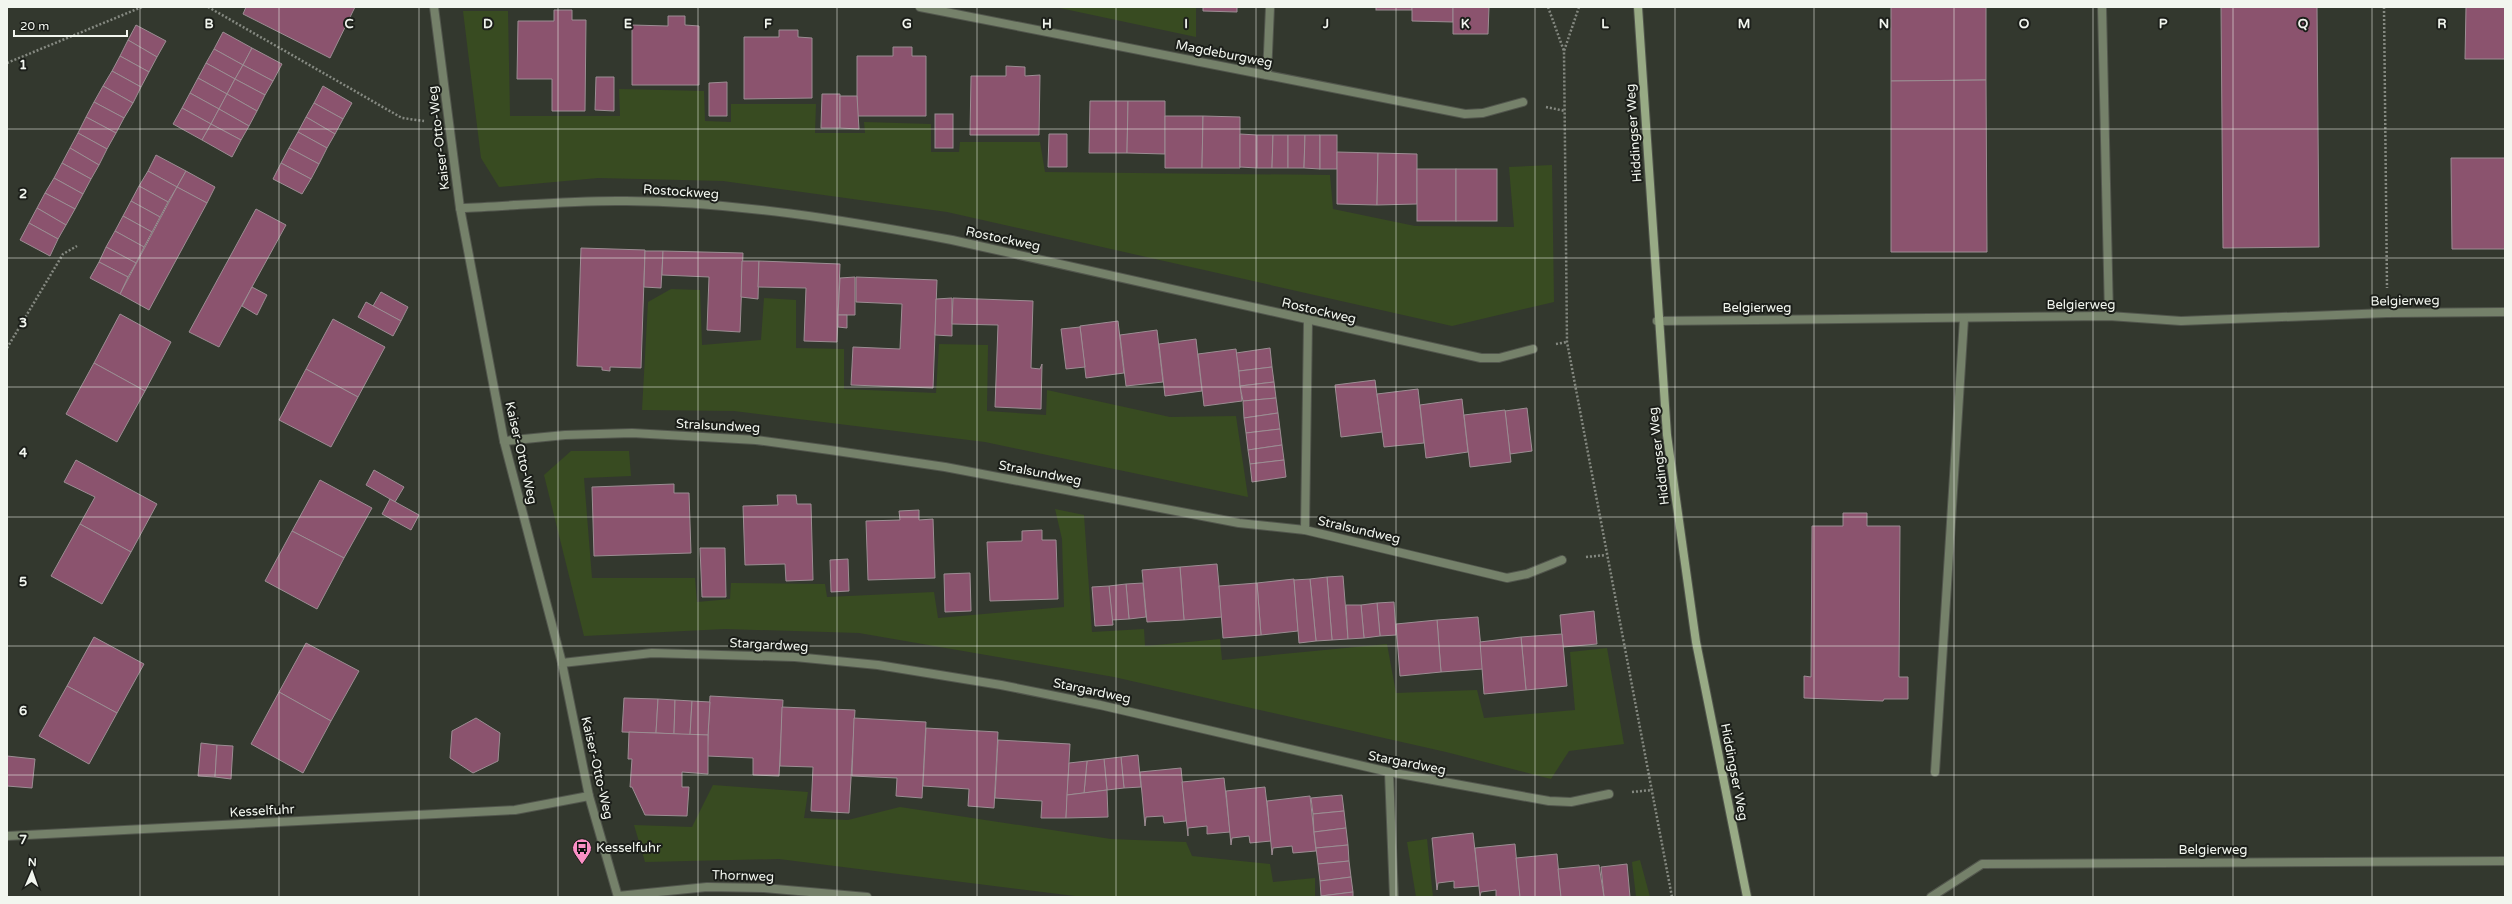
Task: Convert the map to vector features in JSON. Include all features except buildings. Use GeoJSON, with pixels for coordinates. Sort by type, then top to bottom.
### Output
{"type":"FeatureCollection","features":[{"type":"Feature","properties":{"kind":"main road","name":"Hiddingser Weg"},"geometry":{"type":"LineString","coordinates":[[1638,7],[1657,321],[1667,435],[1696,642],[1746,897]]}},
{"type":"Feature","properties":{"kind":"street","name":"Kaiser-Otto-Weg"},"geometry":{"type":"LineString","coordinates":[[434,7],[460,208],[504,441],[562,663],[589,796],[618,896]]}},
{"type":"Feature","properties":{"kind":"street","name":"Magdeburgweg"},"geometry":{"type":"LineString","coordinates":[[920,7],[1465,114],[1483,113],[1523,102]]}},
{"type":"Feature","properties":{"kind":"street"},"geometry":{"type":"LineString","coordinates":[[1267,75],[1270,7]]}},
{"type":"Feature","properties":{"kind":"street"},"geometry":{"type":"LineString","coordinates":[[2102,7],[2109,316]]}},
{"type":"Feature","properties":{"kind":"street","name":"Rostockweg"},"geometry":{"type":"LineString","coordinates":[[460,208],[625,201],[778,212],[869,225],[952,240],[1308,321],[1481,358],[1499,358],[1533,349]]}},
{"type":"Feature","properties":{"kind":"street","name":"Belgierweg"},"geometry":{"type":"LineString","coordinates":[[1657,321],[1964,319],[2109,316],[2181,321],[2387,313],[2505,312]]}},
{"type":"Feature","properties":{"kind":"street"},"geometry":{"type":"LineString","coordinates":[[1935,772],[1964,319]]}},
{"type":"Feature","properties":{"kind":"street"},"geometry":{"type":"LineString","coordinates":[[1305,530],[1308,321]]}},
{"type":"Feature","properties":{"kind":"street","name":"Stralsundweg"},"geometry":{"type":"LineString","coordinates":[[504,441],[566,435],[632,433],[756,440],[945,467],[1239,523],[1305,530],[1507,578],[1527,574],[1562,560]]}},
{"type":"Feature","properties":{"kind":"street","name":"Stargardweg"},"geometry":{"type":"LineString","coordinates":[[562,663],[652,653],[795,657],[878,665],[1001,685],[1100,705],[1389,772],[1549,801],[1571,802],[1609,794]]}},
{"type":"Feature","properties":{"kind":"street"},"geometry":{"type":"LineString","coordinates":[[1389,772],[1394,897]]}},
{"type":"Feature","properties":{"kind":"street","name":"Kesselfuhr"},"geometry":{"type":"LineString","coordinates":[[7,836],[515,810],[589,796]]}},
{"type":"Feature","properties":{"kind":"street","name":"Belgierweg"},"geometry":{"type":"LineString","coordinates":[[1930,897],[1982,864],[2505,861]]}},
{"type":"Feature","properties":{"kind":"street","name":"Thornweg"},"geometry":{"type":"LineString","coordinates":[[618,896],[707,887],[764,888],[867,897]]}},
{"type":"Feature","properties":{"kind":"path"},"geometry":{"type":"LineString","coordinates":[[7,63],[142,7]]}},
{"type":"Feature","properties":{"kind":"path"},"geometry":{"type":"LineString","coordinates":[[208,7],[402,118],[450,125]]}},
{"type":"Feature","properties":{"kind":"path"},"geometry":{"type":"LineString","coordinates":[[1548,7],[1564,51],[1567,342],[1672,897]]}},
{"type":"Feature","properties":{"kind":"path"},"geometry":{"type":"LineString","coordinates":[[1564,51],[1579,7]]}},
{"type":"Feature","properties":{"kind":"path"},"geometry":{"type":"LineString","coordinates":[[2384,7],[2387,313]]}},
{"type":"Feature","properties":{"kind":"path"},"geometry":{"type":"LineString","coordinates":[[7,348],[63,254],[77,246]]}},
{"type":"Feature","properties":{"kind":"green space"},"geometry":{"type":"Polygon","coordinates":[[[1055,7],[1196,7],[1196,37],[1055,7]]]}},
{"type":"Feature","properties":{"kind":"green space"},"geometry":{"type":"Polygon","coordinates":[[[463,11],[508,11],[510,116],[620,116],[619,89],[704,91],[705,121],[731,122],[731,104],[816,104],[815,133],[865,133],[864,122],[931,124],[931,152],[959,152],[960,142],[1040,142],[1045,172],[1330,175],[1333,209],[1415,226],[1514,227],[1509,167],[1552,165],[1554,302],[1452,326],[947,212],[723,181],[598,178],[499,187],[481,158],[463,11]]]}},
{"type":"Feature","properties":{"kind":"green space"},"geometry":{"type":"Polygon","coordinates":[[[671,289],[700,290],[702,345],[761,340],[764,298],[796,300],[796,348],[844,349],[844,389],[936,393],[939,344],[988,345],[987,411],[1046,415],[1047,390],[1170,417],[1236,416],[1248,497],[985,442],[734,411],[642,410],[648,302],[671,289]]]}},
{"type":"Feature","properties":{"kind":"green space"},"geometry":{"type":"Polygon","coordinates":[[[571,451],[629,451],[631,476],[584,478],[592,578],[695,578],[697,602],[730,599],[731,583],[825,584],[827,597],[934,592],[938,618],[1064,607],[1062,539],[1055,509],[1084,515],[1092,632],[1144,629],[1145,646],[1220,639],[1222,660],[1387,644],[1396,693],[1477,690],[1484,718],[1575,710],[1570,652],[1607,648],[1624,744],[1569,751],[1551,779],[1446,752],[1114,677],[859,633],[725,629],[584,636],[544,475],[571,451]]]}},
{"type":"Feature","properties":{"kind":"green space"},"geometry":{"type":"Polygon","coordinates":[[[713,785],[808,792],[804,818],[848,820],[900,807],[1111,839],[1186,842],[1192,856],[1270,864],[1273,882],[1315,878],[1315,897],[1083,897],[779,859],[645,862],[634,825],[692,827],[713,785]]]}},
{"type":"Feature","properties":{"kind":"green space"},"geometry":{"type":"Polygon","coordinates":[[[1427,839],[1433,897],[1416,897],[1407,842],[1427,839]]]}},
{"type":"Feature","properties":{"kind":"green space"},"geometry":{"type":"Polygon","coordinates":[[[1640,860],[1650,897],[1636,897],[1632,862],[1640,860]]]}},
{"type":"Feature","properties":{"kind":"place","name":"Kesselfuhr"},"geometry":{"type":"Point","coordinates":[582,865]}}]}
